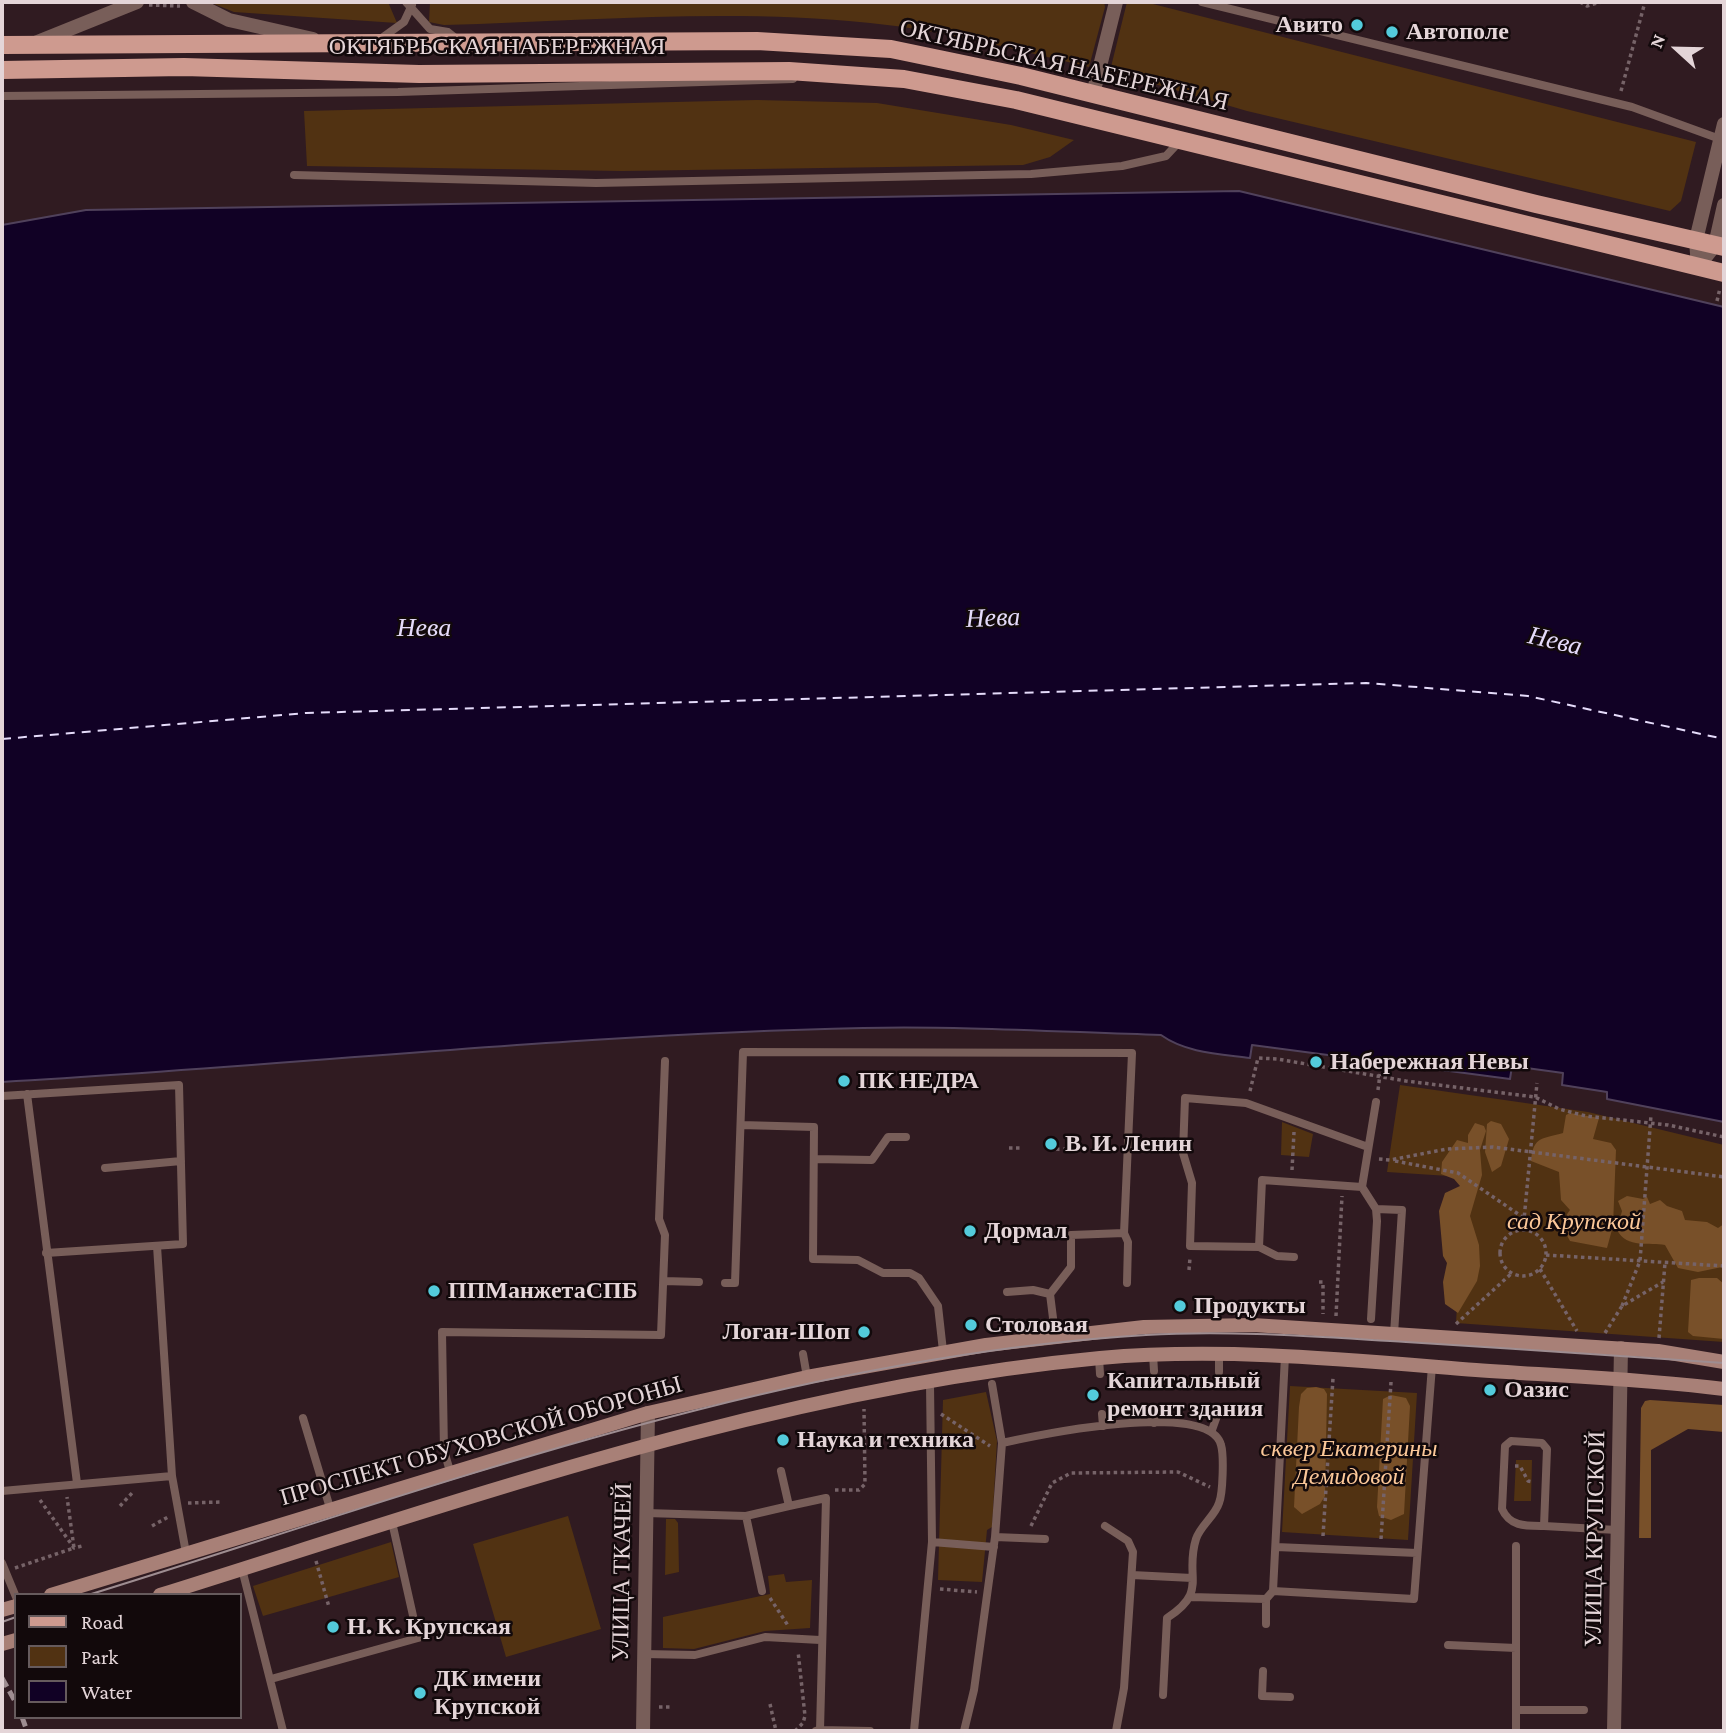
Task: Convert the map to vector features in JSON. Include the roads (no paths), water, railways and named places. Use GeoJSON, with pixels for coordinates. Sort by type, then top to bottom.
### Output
{"type":"FeatureCollection","features":[{"type":"Feature","properties":{"kind":"main road","name":"ОКТЯБРЬСКАЯ НАБЕРЕЖНАЯ"},"geometry":{"type":"LineString","coordinates":[[2,44],[833,43],[930,57],[1093,94],[1536,204],[1720,246]]}},
{"type":"Feature","properties":{"kind":"main road","name":"ОКТЯБРЬСКАЯ НАБЕРЕЖНАЯ"},"geometry":{"type":"LineString","coordinates":[[2,70],[184,67],[419,74],[775,71],[904,79],[1016,100],[1698,267],[1722,281]]}},
{"type":"Feature","properties":{"kind":"main road","name":"ПРОСПЕКТ ОБУХОВСКОЙ ОБОРОНЫ"},"geometry":{"type":"LineString","coordinates":[[57,1593],[450,1471],[648,1413],[807,1377],[943,1351],[1055,1334],[1195,1325],[1253,1325],[1621,1348],[1685,1354],[1724,1362]]}},
{"type":"Feature","properties":{"kind":"main road","name":"ПРОСПЕКТ ОБУХОВСКОЙ ОБОРОНЫ"},"geometry":{"type":"LineString","coordinates":[[166,1593],[647,1446],[771,1415],[930,1384],[1099,1359],[1153,1354],[1285,1356],[1724,1389]]}},
{"type":"Feature","properties":{"kind":"street"},"geometry":{"type":"LineString","coordinates":[[192,2],[229,20],[342,45]]}},
{"type":"Feature","properties":{"kind":"street"},"geometry":{"type":"LineString","coordinates":[[1093,94],[1116,2]]}},
{"type":"Feature","properties":{"kind":"street"},"geometry":{"type":"LineString","coordinates":[[29,46],[66,28],[136,3]]}},
{"type":"Feature","properties":{"kind":"street"},"geometry":{"type":"LineString","coordinates":[[1698,267],[1696,240],[1724,124]]}},
{"type":"Feature","properties":{"kind":"street"},"geometry":{"type":"LineString","coordinates":[[1698,267],[1720,246],[1724,205]]}},
{"type":"Feature","properties":{"kind":"street","name":"УЛИЦА КРУПСКОЙ"},"geometry":{"type":"LineString","coordinates":[[1614,1731],[1621,1348]]}},
{"type":"Feature","properties":{"kind":"street","name":"УЛИЦА ТКАЧЕЙ"},"geometry":{"type":"LineString","coordinates":[[643,1731],[648,1413]]}},
{"type":"Feature","properties":{"kind":"lane"},"geometry":{"type":"LineString","coordinates":[[1202,2],[1632,107],[1720,139]]}},
{"type":"Feature","properties":{"kind":"lane"},"geometry":{"type":"LineString","coordinates":[[410,4],[430,29],[447,33],[465,44]]}},
{"type":"Feature","properties":{"kind":"lane"},"geometry":{"type":"LineString","coordinates":[[373,45],[404,22],[410,4]]}},
{"type":"Feature","properties":{"kind":"lane"},"geometry":{"type":"LineString","coordinates":[[2,96],[613,87],[759,82],[854,74]]}},
{"type":"Feature","properties":{"kind":"lane"},"geometry":{"type":"LineString","coordinates":[[295,175],[596,183],[1031,174],[1122,166],[1166,156],[1179,142]]}},
{"type":"Feature","properties":{"kind":"lane"},"geometry":{"type":"LineString","coordinates":[[725,1283],[735,1283],[744,1052],[1132,1053],[1124,1233],[1128,1242],[1127,1283]]}},
{"type":"Feature","properties":{"kind":"lane"},"geometry":{"type":"LineString","coordinates":[[450,1471],[444,1451],[442,1332],[661,1335],[665,1235],[659,1219],[665,1061]]}},
{"type":"Feature","properties":{"kind":"lane"},"geometry":{"type":"LineString","coordinates":[[2,1096],[179,1085],[183,1244],[47,1253]]}},
{"type":"Feature","properties":{"kind":"lane"},"geometry":{"type":"LineString","coordinates":[[27,1094],[77,1483]]}},
{"type":"Feature","properties":{"kind":"lane"},"geometry":{"type":"LineString","coordinates":[[1294,1257],[1277,1256],[1259,1247],[1190,1246],[1192,1183],[1183,1153],[1185,1098],[1246,1103],[1295,1119],[1367,1152]]}},
{"type":"Feature","properties":{"kind":"lane"},"geometry":{"type":"LineString","coordinates":[[1371,1319],[1376,1209],[1362,1188],[1376,1102]]}},
{"type":"Feature","properties":{"kind":"lane"},"geometry":{"type":"LineString","coordinates":[[741,1125],[814,1128],[813,1259],[858,1260],[883,1273],[910,1273],[919,1278],[938,1306],[943,1351]]}},
{"type":"Feature","properties":{"kind":"lane"},"geometry":{"type":"LineString","coordinates":[[814,1160],[872,1160],[888,1137],[906,1137]]}},
{"type":"Feature","properties":{"kind":"lane"},"geometry":{"type":"LineString","coordinates":[[105,1168],[181,1161]]}},
{"type":"Feature","properties":{"kind":"lane"},"geometry":{"type":"LineString","coordinates":[[1259,1247],[1262,1180],[1362,1188]]}},
{"type":"Feature","properties":{"kind":"lane"},"geometry":{"type":"LineString","coordinates":[[1376,1209],[1402,1210],[1394,1334]]}},
{"type":"Feature","properties":{"kind":"lane"},"geometry":{"type":"LineString","coordinates":[[1055,1334],[1050,1294],[1071,1267],[1070,1235],[1124,1233]]}},
{"type":"Feature","properties":{"kind":"lane"},"geometry":{"type":"LineString","coordinates":[[157,1246],[172,1476],[186,1553]]}},
{"type":"Feature","properties":{"kind":"lane"},"geometry":{"type":"LineString","coordinates":[[664,1281],[699,1282]]}},
{"type":"Feature","properties":{"kind":"lane"},"geometry":{"type":"LineString","coordinates":[[1007,1292],[1033,1290],[1050,1294]]}},
{"type":"Feature","properties":{"kind":"lane"},"geometry":{"type":"LineString","coordinates":[[1219,1353],[1219,1371]]}},
{"type":"Feature","properties":{"kind":"lane"},"geometry":{"type":"LineString","coordinates":[[803,1354],[807,1377]]}},
{"type":"Feature","properties":{"kind":"lane"},"geometry":{"type":"LineString","coordinates":[[1153,1354],[1154,1371]]}},
{"type":"Feature","properties":{"kind":"lane"},"geometry":{"type":"LineString","coordinates":[[1266,1624],[1266,1600],[1273,1591],[1285,1356]]}},
{"type":"Feature","properties":{"kind":"lane"},"geometry":{"type":"LineString","coordinates":[[1099,1359],[1100,1374]]}},
{"type":"Feature","properties":{"kind":"lane"},"geometry":{"type":"LineString","coordinates":[[1273,1591],[1414,1599],[1432,1366]]}},
{"type":"Feature","properties":{"kind":"lane"},"geometry":{"type":"LineString","coordinates":[[914,1731],[932,1542],[930,1384]]}},
{"type":"Feature","properties":{"kind":"lane"},"geometry":{"type":"LineString","coordinates":[[964,1731],[974,1690],[995,1542],[1000,1447],[992,1384]]}},
{"type":"Feature","properties":{"kind":"lane"},"geometry":{"type":"LineString","coordinates":[[1154,1412],[1154,1423]]}},
{"type":"Feature","properties":{"kind":"lane"},"geometry":{"type":"LineString","coordinates":[[1102,1414],[1103,1426]]}},
{"type":"Feature","properties":{"kind":"lane"},"geometry":{"type":"LineString","coordinates":[[1212,1430],[1217,1416]]}},
{"type":"Feature","properties":{"kind":"lane"},"geometry":{"type":"LineString","coordinates":[[303,1418],[330,1508]]}},
{"type":"Feature","properties":{"kind":"lane"},"geometry":{"type":"LineString","coordinates":[[1000,1447],[1103,1426],[1177,1423],[1212,1430],[1221,1444],[1222,1454],[1219,1503],[1196,1538],[1191,1597],[1186,1606],[1167,1618],[1163,1695]]}},
{"type":"Feature","properties":{"kind":"lane"},"geometry":{"type":"LineString","coordinates":[[1544,1526],[1547,1449],[1542,1443],[1511,1441],[1505,1446],[1502,1509],[1506,1517],[1518,1525],[1617,1530]]}},
{"type":"Feature","properties":{"kind":"lane"},"geometry":{"type":"LineString","coordinates":[[781,1471],[789,1506]]}},
{"type":"Feature","properties":{"kind":"lane"},"geometry":{"type":"LineString","coordinates":[[2,1491],[34,1486],[172,1476]]}},
{"type":"Feature","properties":{"kind":"lane"},"geometry":{"type":"LineString","coordinates":[[646,1513],[746,1516],[825,1498],[818,1731],[870,1731]]}},
{"type":"Feature","properties":{"kind":"lane"},"geometry":{"type":"LineString","coordinates":[[746,1516],[765,1593]]}},
{"type":"Feature","properties":{"kind":"lane"},"geometry":{"type":"LineString","coordinates":[[271,1679],[418,1638],[392,1522]]}},
{"type":"Feature","properties":{"kind":"lane"},"geometry":{"type":"LineString","coordinates":[[1105,1527],[1128,1542],[1133,1552],[1124,1688],[1116,1731]]}},
{"type":"Feature","properties":{"kind":"lane"},"geometry":{"type":"LineString","coordinates":[[932,1542],[1045,1539]]}},
{"type":"Feature","properties":{"kind":"lane"},"geometry":{"type":"LineString","coordinates":[[1516,1546],[1516,1731]]}},
{"type":"Feature","properties":{"kind":"lane"},"geometry":{"type":"LineString","coordinates":[[1276,1547],[1417,1553]]}},
{"type":"Feature","properties":{"kind":"lane"},"geometry":{"type":"LineString","coordinates":[[4,1567],[14,1593]]}},
{"type":"Feature","properties":{"kind":"lane"},"geometry":{"type":"LineString","coordinates":[[242,1569],[284,1731]]}},
{"type":"Feature","properties":{"kind":"lane"},"geometry":{"type":"LineString","coordinates":[[1132,1575],[1192,1578]]}},
{"type":"Feature","properties":{"kind":"lane"},"geometry":{"type":"LineString","coordinates":[[1191,1597],[1266,1600]]}},
{"type":"Feature","properties":{"kind":"lane"},"geometry":{"type":"LineString","coordinates":[[644,1654],[695,1655],[765,1637],[820,1640]]}},
{"type":"Feature","properties":{"kind":"lane"},"geometry":{"type":"LineString","coordinates":[[1448,1645],[1516,1648]]}},
{"type":"Feature","properties":{"kind":"lane"},"geometry":{"type":"LineString","coordinates":[[1263,1671],[1262,1696],[1290,1697]]}},
{"type":"Feature","properties":{"kind":"lane"},"geometry":{"type":"LineString","coordinates":[[1516,1710],[1584,1710]]}},
{"type":"Feature","properties":{"kind":"water","name":"Нева"},"geometry":{"type":"Polygon","coordinates":[[[1239,191],[1724,307],[1724,1122],[1607,1099],[1607,1092],[1562,1085],[1563,1073],[1512,1066],[1510,1079],[1252,1045],[1250,1058],[1192,1049],[1161,1035],[975,1029],[755,1031],[2,1082],[2,225],[86,210],[1239,191]]]}},
{"type":"Feature","properties":{"kind":"tram line"},"geometry":{"type":"LineString","coordinates":[[94,1593],[610,1433],[742,1399],[876,1370],[1010,1348],[1146,1335],[1244,1334],[1724,1363]]}},
{"type":"Feature","properties":{"kind":"tram line"},"geometry":{"type":"LineString","coordinates":[[2,1622],[14,1618]]}},
{"type":"Feature","properties":{"kind":"railway"},"geometry":{"type":"LineString","coordinates":[[2,1678],[14,1699]]}},
{"type":"Feature","properties":{"kind":"railway"},"geometry":{"type":"LineString","coordinates":[[23,1719],[27,1731]]}},
{"type":"Feature","properties":{"kind":"place","name":"Авито"},"geometry":{"type":"Point","coordinates":[1357,25]}},
{"type":"Feature","properties":{"kind":"place","name":"Автополе"},"geometry":{"type":"Point","coordinates":[1392,32]}},
{"type":"Feature","properties":{"kind":"place","name":"Набережная Невы"},"geometry":{"type":"Point","coordinates":[1316,1062]}},
{"type":"Feature","properties":{"kind":"place","name":"ПК НЕДРА"},"geometry":{"type":"Point","coordinates":[844,1081]}},
{"type":"Feature","properties":{"kind":"place","name":"В. И. Ленин"},"geometry":{"type":"Point","coordinates":[1051,1144]}},
{"type":"Feature","properties":{"kind":"place","name":"Дормал"},"geometry":{"type":"Point","coordinates":[970,1231]}},
{"type":"Feature","properties":{"kind":"place","name":"ППМанжетаСПБ"},"geometry":{"type":"Point","coordinates":[434,1291]}},
{"type":"Feature","properties":{"kind":"place","name":"Продукты"},"geometry":{"type":"Point","coordinates":[1180,1306]}},
{"type":"Feature","properties":{"kind":"place","name":"Столовая"},"geometry":{"type":"Point","coordinates":[971,1325]}},
{"type":"Feature","properties":{"kind":"place","name":"Логан-Шоп"},"geometry":{"type":"Point","coordinates":[864,1332]}},
{"type":"Feature","properties":{"kind":"place","name":"Оазис"},"geometry":{"type":"Point","coordinates":[1490,1390]}},
{"type":"Feature","properties":{"kind":"place","name":"Капитальный ремонт здания"},"geometry":{"type":"Point","coordinates":[1093,1395]}},
{"type":"Feature","properties":{"kind":"place","name":"Наука и техника"},"geometry":{"type":"Point","coordinates":[783,1440]}},
{"type":"Feature","properties":{"kind":"place","name":"Н. К. Крупская"},"geometry":{"type":"Point","coordinates":[333,1627]}},
{"type":"Feature","properties":{"kind":"place","name":"ДК имени Крупской"},"geometry":{"type":"Point","coordinates":[420,1693]}},
{"type":"Feature","properties":{"kind":"park label","name":"сад Крупской"},"geometry":{"type":"Point","coordinates":[1574,1222]}},
{"type":"Feature","properties":{"kind":"park label","name":"сквер Екатерины Демидовой"},"geometry":{"type":"Point","coordinates":[1349,1463]}}]}
